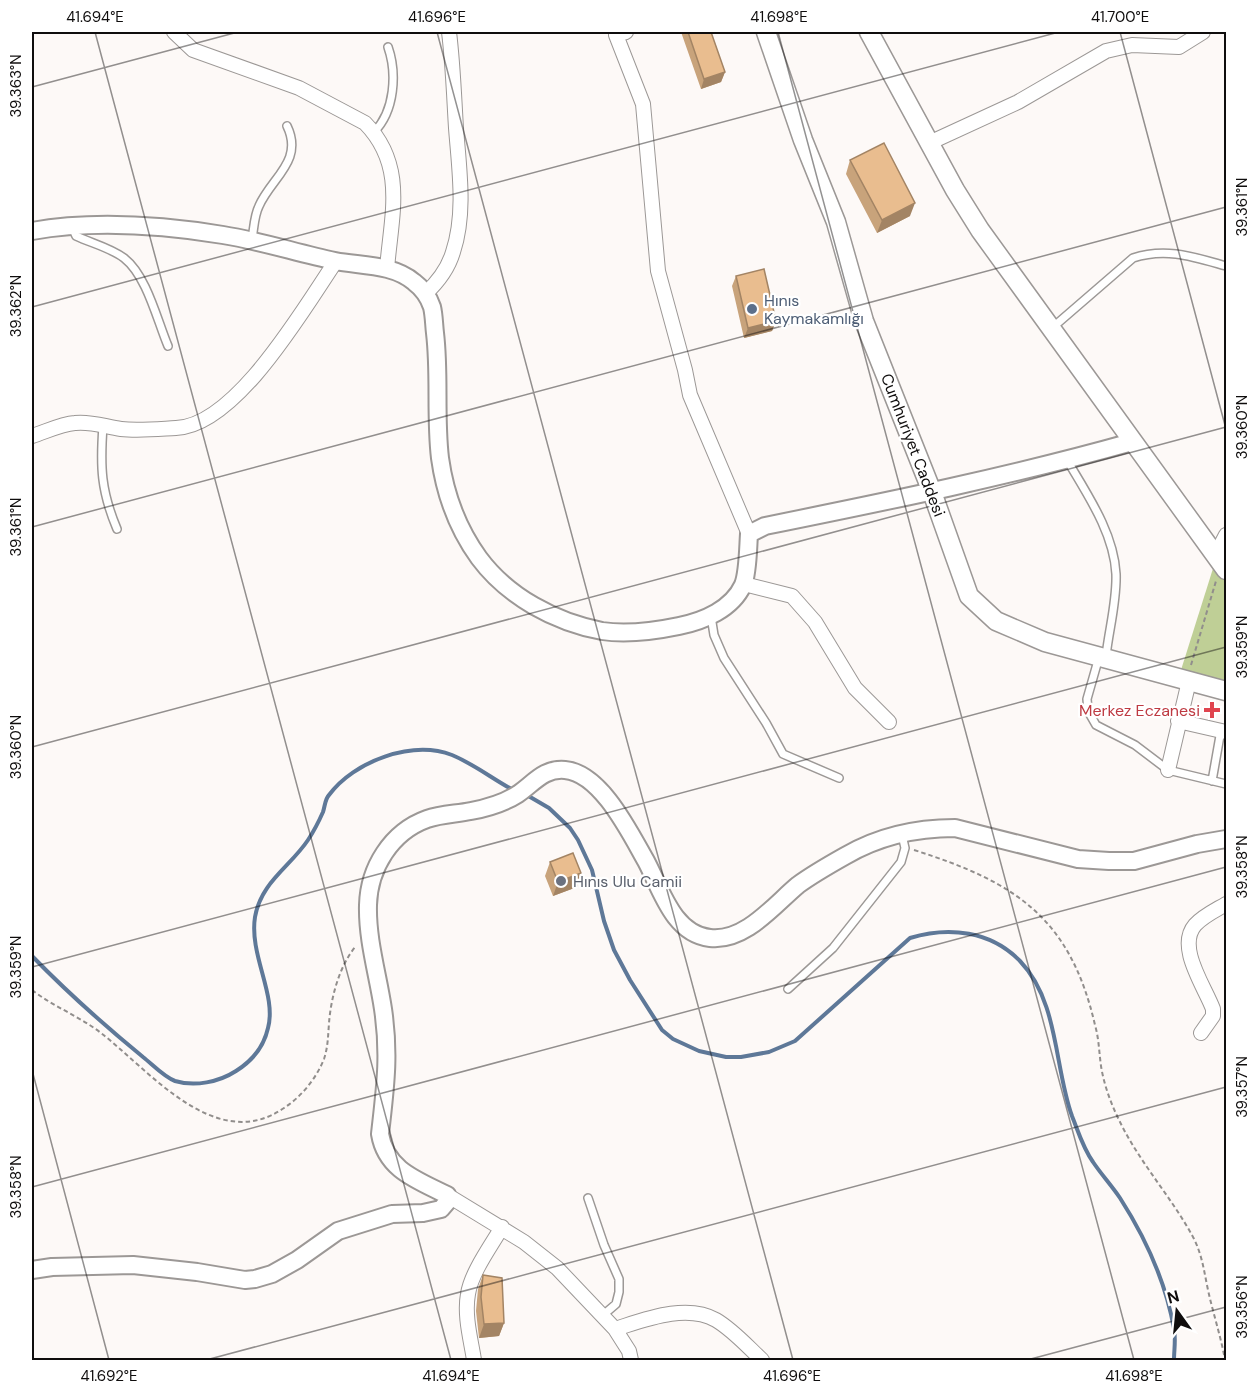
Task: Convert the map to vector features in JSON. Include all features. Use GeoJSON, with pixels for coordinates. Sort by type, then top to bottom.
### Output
{"type":"FeatureCollection","features":[{"type":"Feature","properties":{"kind":"main road","name":"Cumhuriyet Caddesi"},"geometry":{"type":"LineString","coordinates":[[765,32],[803,141],[836,222],[864,321],[932,492],[969,596],[996,621],[1045,642],[1102,658],[1190,674],[1227,691]]}},
{"type":"Feature","properties":{"kind":"main road"},"geometry":{"type":"LineString","coordinates":[[869,32],[980,230],[1220,566]]}},
{"type":"Feature","properties":{"kind":"street"},"geometry":{"type":"LineString","coordinates":[[174,32],[193,50],[299,88],[365,123],[374,132],[386,152],[393,174],[387,269]]}},
{"type":"Feature","properties":{"kind":"street"},"geometry":{"type":"LineString","coordinates":[[425,294],[440,279],[450,262],[456,245],[459,223],[460,180],[449,32]]}},
{"type":"Feature","properties":{"kind":"street"},"geometry":{"type":"LineString","coordinates":[[32,231],[133,225],[224,235],[336,261],[387,269],[401,274],[414,282],[425,294],[432,307],[437,350],[437,418],[440,459],[446,489],[464,536],[480,560],[498,580],[521,598],[545,612],[577,624],[603,631],[631,632],[662,630],[691,624],[725,607],[744,584],[749,534],[690,395],[658,271],[643,104],[616,35],[626,32]]}},
{"type":"Feature","properties":{"kind":"street"},"geometry":{"type":"LineString","coordinates":[[929,142],[1018,102],[1106,51],[1132,45],[1179,47],[1203,32]]}},
{"type":"Feature","properties":{"kind":"street"},"geometry":{"type":"LineString","coordinates":[[32,436],[74,423],[90,423],[123,429],[179,428],[210,418],[262,368],[336,261]]}},
{"type":"Feature","properties":{"kind":"street"},"geometry":{"type":"LineString","coordinates":[[749,534],[765,526],[932,492],[1132,442]]}},
{"type":"Feature","properties":{"kind":"street"},"geometry":{"type":"LineString","coordinates":[[1220,566],[1227,535]]}},
{"type":"Feature","properties":{"kind":"street"},"geometry":{"type":"LineString","coordinates":[[744,584],[792,596],[815,622],[855,687],[889,722]]}},
{"type":"Feature","properties":{"kind":"street"},"geometry":{"type":"LineString","coordinates":[[1168,770],[1190,674]]}},
{"type":"Feature","properties":{"kind":"street"},"geometry":{"type":"LineString","coordinates":[[1178,721],[1224,731]]}},
{"type":"Feature","properties":{"kind":"street"},"geometry":{"type":"LineString","coordinates":[[631,1360],[629,1352],[615,1329],[557,1268],[502,1227],[405,1174],[389,1160],[382,1146],[380,1134],[388,1063],[368,904],[372,879],[380,859],[392,841],[425,820],[442,814],[486,808],[518,794],[543,774],[566,770],[579,773],[591,781],[604,795],[619,817],[672,912],[683,926],[696,935],[718,939],[735,935],[799,885],[873,841],[904,841],[937,828],[956,828],[1078,859],[1109,861],[1134,861],[1197,844],[1227,839]]}},
{"type":"Feature","properties":{"kind":"street"},"geometry":{"type":"LineString","coordinates":[[1201,1033],[1213,1016],[1213,1009],[1192,963],[1189,949],[1191,934],[1193,926],[1227,904]]}},
{"type":"Feature","properties":{"kind":"street"},"geometry":{"type":"LineString","coordinates":[[32,1270],[52,1267],[133,1265],[245,1280],[255,1279],[272,1274],[297,1260],[338,1231],[392,1214],[423,1213],[441,1209],[447,1202],[447,1195]]}},
{"type":"Feature","properties":{"kind":"street"},"geometry":{"type":"LineString","coordinates":[[474,1360],[466,1309],[468,1294],[471,1284],[502,1227]]}},
{"type":"Feature","properties":{"kind":"street"},"geometry":{"type":"LineString","coordinates":[[615,1329],[673,1314],[697,1314],[716,1320],[762,1360]]}},
{"type":"Feature","properties":{"kind":"lane"},"geometry":{"type":"LineString","coordinates":[[374,132],[388,111],[394,74],[387,47]]}},
{"type":"Feature","properties":{"kind":"lane"},"geometry":{"type":"LineString","coordinates":[[252,242],[260,204],[290,159],[292,139],[287,126]]}},
{"type":"Feature","properties":{"kind":"lane"},"geometry":{"type":"LineString","coordinates":[[72,227],[76,236],[122,256],[135,269],[144,284],[168,346]]}},
{"type":"Feature","properties":{"kind":"lane"},"geometry":{"type":"LineString","coordinates":[[1052,328],[1133,258],[1167,252],[1180,253],[1227,266]]}},
{"type":"Feature","properties":{"kind":"lane"},"geometry":{"type":"LineString","coordinates":[[103,426],[101,447],[104,487],[107,504],[117,529]]}},
{"type":"Feature","properties":{"kind":"lane"},"geometry":{"type":"LineString","coordinates":[[1067,460],[1102,521],[1115,565],[1116,584],[1102,658],[1087,699],[1090,716],[1096,725],[1135,746],[1168,770],[1227,784]]}},
{"type":"Feature","properties":{"kind":"lane"},"geometry":{"type":"LineString","coordinates":[[711,616],[714,635],[724,658],[783,754],[839,778]]}},
{"type":"Feature","properties":{"kind":"lane"},"geometry":{"type":"LineString","coordinates":[[1212,781],[1224,731]]}},
{"type":"Feature","properties":{"kind":"lane"},"geometry":{"type":"LineString","coordinates":[[788,989],[833,948],[901,862],[904,841]]}},
{"type":"Feature","properties":{"kind":"lane"},"geometry":{"type":"LineString","coordinates":[[588,1198],[604,1245],[619,1279],[616,1304],[602,1316]]}},
{"type":"Feature","properties":{"kind":"path"},"geometry":{"type":"LineString","coordinates":[[1190,674],[1220,566]]}},
{"type":"Feature","properties":{"kind":"path"},"geometry":{"type":"LineString","coordinates":[[904,841],[1016,894],[1041,915],[1061,939],[1073,960],[1091,1009],[1101,1067],[1114,1109],[1141,1160],[1188,1229],[1198,1250],[1205,1269],[1225,1360]]}},
{"type":"Feature","properties":{"kind":"path"},"geometry":{"type":"LineString","coordinates":[[32,990],[57,1008],[94,1028],[166,1088],[204,1113],[233,1122],[255,1121],[273,1115],[288,1105],[304,1090],[318,1071],[327,1047],[331,1009],[338,981],[354,948],[363,941],[371,939]]}},
{"type":"Feature","properties":{"kind":"green space"},"geometry":{"type":"Polygon","coordinates":[[[1216,559],[1226,573],[1226,682],[1181,670],[1216,559]]]}},
{"type":"Feature","properties":{"kind":"building"},"geometry":{"type":"Polygon","coordinates":[[[688,32],[711,32],[725,72],[704,79],[688,32]]]}},
{"type":"Feature","properties":{"kind":"building"},"geometry":{"type":"Polygon","coordinates":[[[884,143],[915,203],[882,220],[850,160],[884,143]]]}},
{"type":"Feature","properties":{"kind":"building","name":"Hınıs Kaymakamlığı"},"geometry":{"type":"Polygon","coordinates":[[[764,269],[776,321],[748,328],[736,276],[764,269]]]}},
{"type":"Feature","properties":{"kind":"building"},"geometry":{"type":"Polygon","coordinates":[[[573,853],[581,873],[558,882],[550,862],[573,853]]]}},
{"type":"Feature","properties":{"kind":"building"},"geometry":{"type":"Polygon","coordinates":[[[483,1275],[502,1278],[504,1323],[484,1324],[481,1297],[483,1275]]]}},
{"type":"Feature","properties":{"kind":"waterway"},"geometry":{"type":"LineString","coordinates":[[32,956],[86,1008],[167,1077],[191,1084],[222,1078],[236,1071],[252,1058],[264,1041],[268,1028],[269,1002],[254,931],[258,905],[270,884],[308,840],[328,797],[340,783],[368,763],[402,752],[419,750],[452,755],[515,791]]}},
{"type":"Feature","properties":{"kind":"waterway"},"geometry":{"type":"LineString","coordinates":[[525,794],[549,808],[570,828],[578,840],[592,870],[604,921],[614,950],[662,1030],[673,1039],[699,1051],[726,1057],[741,1057],[769,1052],[795,1041],[910,938],[925,934],[954,932],[983,937],[1009,951],[1033,977],[1042,995],[1054,1035],[1066,1097],[1084,1145],[1093,1162],[1129,1213],[1146,1244],[1160,1278],[1174,1329],[1174,1360]]}},
{"type":"Feature","properties":{"kind":"place","name":"Hınıs Kaymakamlığı"},"geometry":{"type":"Point","coordinates":[752,309]}},
{"type":"Feature","properties":{"kind":"place","name":"Merkez Eczanesi"},"geometry":{"type":"Point","coordinates":[1212,710]}},
{"type":"Feature","properties":{"kind":"place","name":"Hınıs Ulu Camii"},"geometry":{"type":"Point","coordinates":[561,881]}}]}
